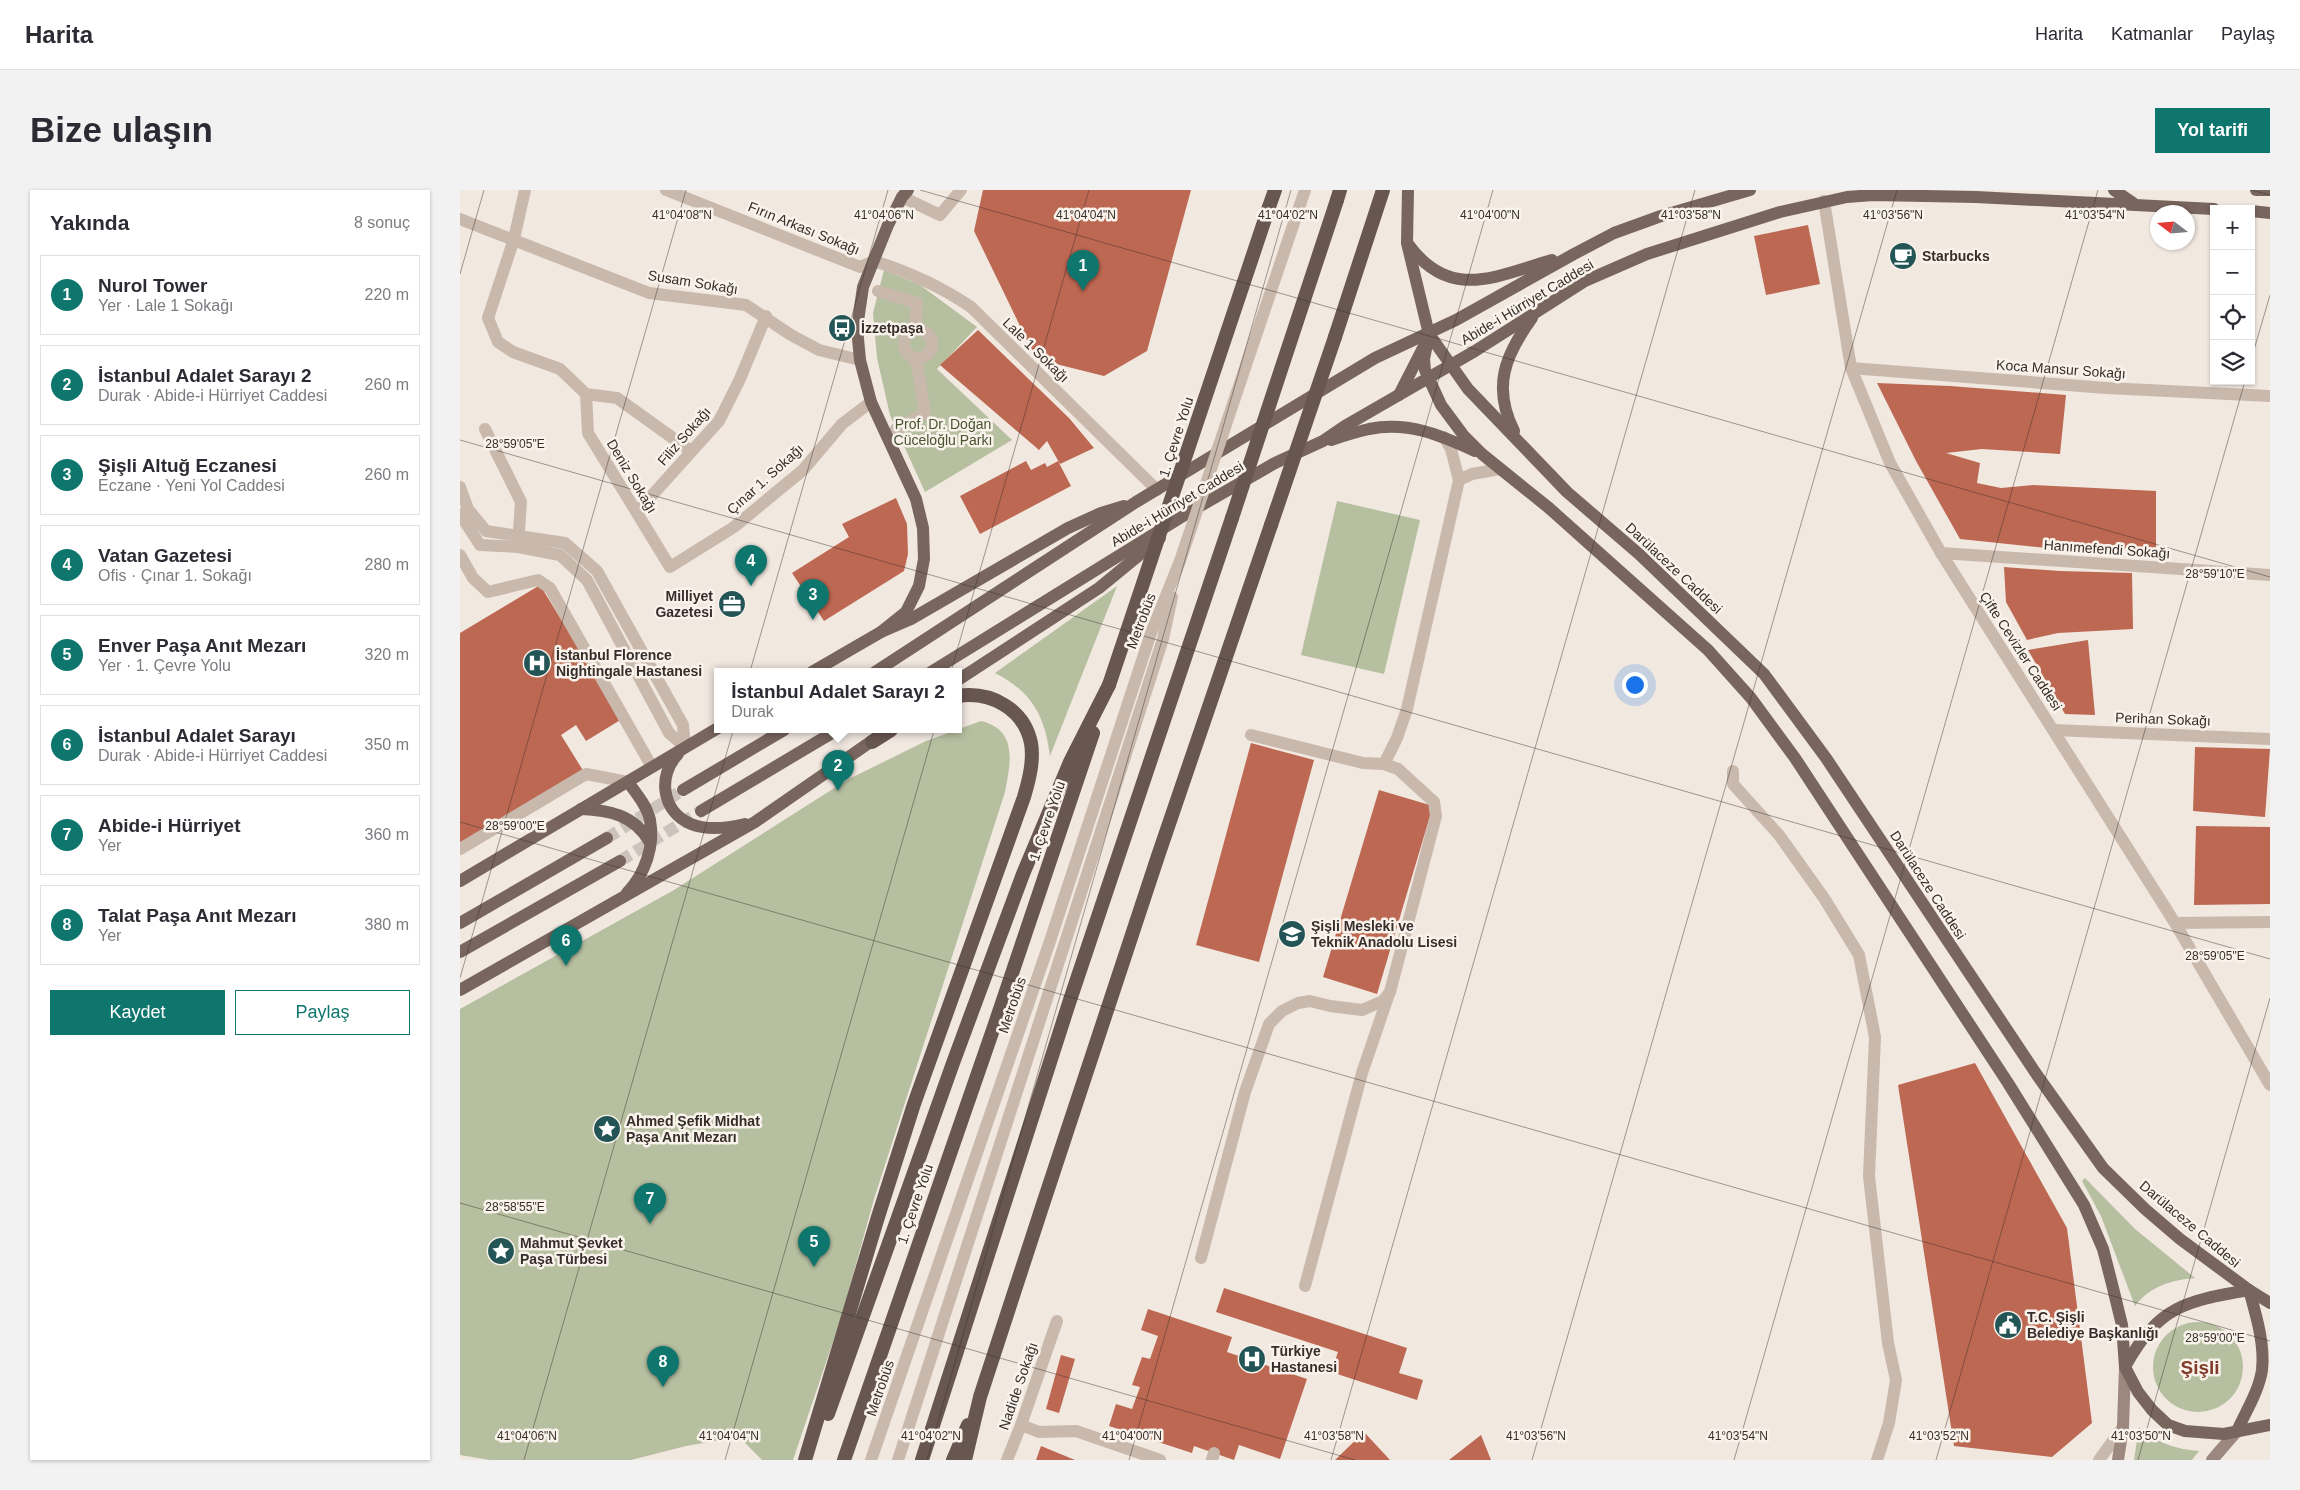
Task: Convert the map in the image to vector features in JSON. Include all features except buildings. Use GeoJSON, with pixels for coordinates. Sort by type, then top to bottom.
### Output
{"type":"FeatureCollection","features":[{"type":"Feature","properties":{"kind":"highway","name":"1. Çevre Yolu"},"geometry":{"type":"LineString","coordinates":[[844,1460],[996,1021],[1274,190]]}},
{"type":"Feature","properties":{"kind":"highway"},"geometry":{"type":"LineString","coordinates":[[965,1460],[980,1397],[1155,866],[1383,190]]}},
{"type":"Feature","properties":{"kind":"highway"},"geometry":{"type":"LineString","coordinates":[[922,1460],[1070,1000],[1339,195]]}},
{"type":"Feature","properties":{"kind":"highway"},"geometry":{"type":"LineString","coordinates":[[811,1460],[1023,874],[1070,762],[1109,685]]}},
{"type":"Feature","properties":{"kind":"highway"},"geometry":{"type":"LineString","coordinates":[[805,1460],[914,1104],[1024,797],[1031,771],[1031,744],[1026,726],[1016,712],[1002,703],[983,696],[970,694],[962,695]]}},
{"type":"Feature","properties":{"kind":"highway"},"geometry":{"type":"LineString","coordinates":[[872,742],[886,733]]}},
{"type":"Feature","properties":{"kind":"highway"},"geometry":{"type":"LineString","coordinates":[[953,1460],[980,1397]]}},
{"type":"Feature","properties":{"kind":"main road"},"geometry":{"type":"LineString","coordinates":[[1408,190],[1407,243],[1429,334],[1424,359],[1429,378],[1441,405],[1464,436],[1482,454],[1549,508],[1708,650],[1751,698],[1795,758],[2008,1083],[2084,1205],[2103,1249],[2122,1325],[2125,1367],[2123,1427],[2118,1460]]}},
{"type":"Feature","properties":{"kind":"main road","name":"Abide-i Hürriyet Caddesi"},"geometry":{"type":"LineString","coordinates":[[881,668],[1136,502],[1374,358],[1429,334],[1614,233],[1661,216],[1750,190]]}},
{"type":"Feature","properties":{"kind":"main road"},"geometry":{"type":"LineString","coordinates":[[2114,190],[2133,203]]}},
{"type":"Feature","properties":{"kind":"main road"},"geometry":{"type":"LineString","coordinates":[[2256,190],[2270,190]]}},
{"type":"Feature","properties":{"kind":"main road"},"geometry":{"type":"LineString","coordinates":[[881,632],[906,612],[919,586],[924,559],[923,528],[916,500],[871,402],[860,360],[857,328],[863,287],[888,225],[905,193]]}},
{"type":"Feature","properties":{"kind":"main road","name":"Abide-i Hürriyet Caddesi"},"geometry":{"type":"LineString","coordinates":[[937,668],[1188,513],[1275,463],[1324,441],[1345,426],[1475,352],[1585,282],[1648,254],[1780,212],[1823,196],[1873,195],[2133,203],[2210,209]]}},
{"type":"Feature","properties":{"kind":"main road"},"geometry":{"type":"LineString","coordinates":[[2255,211],[2270,213]]}},
{"type":"Feature","properties":{"kind":"main road"},"geometry":{"type":"LineString","coordinates":[[1407,243],[1425,264],[1438,273],[1446,277],[1472,281],[1488,279],[1574,254]]}},
{"type":"Feature","properties":{"kind":"main road"},"geometry":{"type":"LineString","coordinates":[[1519,441],[1504,406],[1502,390],[1507,360],[1518,337],[1536,312]]}},
{"type":"Feature","properties":{"kind":"main road"},"geometry":{"type":"LineString","coordinates":[[1398,397],[1429,334]]}},
{"type":"Feature","properties":{"kind":"main road","name":"Darülaceze Caddesi"},"geometry":{"type":"LineString","coordinates":[[1429,334],[1468,389],[1567,492],[1639,554],[1764,674],[1826,758],[2037,1075],[2103,1168],[2145,1209],[2180,1239],[2249,1290]]}},
{"type":"Feature","properties":{"kind":"main road"},"geometry":{"type":"LineString","coordinates":[[1324,441],[1370,429],[1386,427],[1411,428],[1444,437],[1482,454]]}},
{"type":"Feature","properties":{"kind":"main road"},"geometry":{"type":"LineString","coordinates":[[819,668],[881,632],[911,619],[1068,528],[1101,512],[1136,502]]}},
{"type":"Feature","properties":{"kind":"main road"},"geometry":{"type":"LineString","coordinates":[[962,677],[1099,588],[1188,513]]}},
{"type":"Feature","properties":{"kind":"main road"},"geometry":{"type":"LineString","coordinates":[[460,881],[714,730]]}},
{"type":"Feature","properties":{"kind":"main road"},"geometry":{"type":"LineString","coordinates":[[684,790],[779,733]]}},
{"type":"Feature","properties":{"kind":"main road"},"geometry":{"type":"LineString","coordinates":[[701,811],[832,733]]}},
{"type":"Feature","properties":{"kind":"main road"},"geometry":{"type":"LineString","coordinates":[[460,990],[755,822],[882,733]]}},
{"type":"Feature","properties":{"kind":"main road"},"geometry":{"type":"LineString","coordinates":[[685,747],[670,762],[665,778],[664,792],[669,804],[677,815],[691,824],[708,828],[726,829],[755,822]]}},
{"type":"Feature","properties":{"kind":"main road"},"geometry":{"type":"LineString","coordinates":[[624,896],[642,873],[649,853],[650,819],[640,799],[628,782]]}},
{"type":"Feature","properties":{"kind":"main road"},"geometry":{"type":"LineString","coordinates":[[580,809],[606,811],[622,815],[644,832],[649,841]]}},
{"type":"Feature","properties":{"kind":"main road"},"geometry":{"type":"LineString","coordinates":[[460,923],[607,838]]}},
{"type":"Feature","properties":{"kind":"main road"},"geometry":{"type":"LineString","coordinates":[[460,952],[620,861]]}},
{"type":"Feature","properties":{"kind":"main road"},"geometry":{"type":"LineString","coordinates":[[2125,1367],[2138,1342],[2151,1327],[2166,1314],[2180,1306],[2199,1300],[2249,1290],[2270,1303]]}},
{"type":"Feature","properties":{"kind":"main road"},"geometry":{"type":"LineString","coordinates":[[2212,1460],[2237,1431],[2262,1371],[2257,1316],[2249,1290]]}},
{"type":"Feature","properties":{"kind":"main road"},"geometry":{"type":"LineString","coordinates":[[2125,1367],[2147,1404],[2168,1425],[2185,1431],[2208,1434],[2270,1425]]}},
{"type":"Feature","properties":{"kind":"street"},"geometry":{"type":"LineString","coordinates":[[525,190],[514,239],[488,318],[498,342],[513,352],[560,369],[586,394],[617,398],[690,451]]}},
{"type":"Feature","properties":{"kind":"street","name":"Fırın Arkası Sokağı"},"geometry":{"type":"LineString","coordinates":[[666,190],[860,267],[874,260]]}},
{"type":"Feature","properties":{"kind":"street"},"geometry":{"type":"LineString","coordinates":[[905,193],[940,215],[961,190]]}},
{"type":"Feature","properties":{"kind":"street","name":"Metrobüs"},"geometry":{"type":"LineString","coordinates":[[871,1460],[1050,941],[1151,633],[1180,560],[1305,190]]}},
{"type":"Feature","properties":{"kind":"street","name":"Çifte Cevizler Caddesi"},"geometry":{"type":"LineString","coordinates":[[1823,196],[1851,368],[1890,463],[1941,553],[2175,923],[2270,1085]]}},
{"type":"Feature","properties":{"kind":"street","name":"Susam Sokağı"},"geometry":{"type":"LineString","coordinates":[[460,219],[649,293],[746,305],[766,316],[791,335],[819,350],[860,360]]}},
{"type":"Feature","properties":{"kind":"street","name":"Lale 1 Sokağı"},"geometry":{"type":"LineString","coordinates":[[874,260],[920,277],[945,289],[971,307],[1157,490]]}},
{"type":"Feature","properties":{"kind":"street"},"geometry":{"type":"LineString","coordinates":[[878,292],[917,303],[915,329]]}},
{"type":"Feature","properties":{"kind":"street","name":"Filiz Sokağı"},"geometry":{"type":"LineString","coordinates":[[637,512],[719,421],[740,379],[766,316]]}},
{"type":"Feature","properties":{"kind":"street"},"geometry":{"type":"LineString","coordinates":[[915,329],[923,330],[929,335],[932,343],[930,350],[924,356],[916,358],[909,355],[904,348],[904,340],[908,333],[915,329]]}},
{"type":"Feature","properties":{"kind":"street"},"geometry":{"type":"LineString","coordinates":[[896,428],[925,413],[916,358]]}},
{"type":"Feature","properties":{"kind":"street","name":"Koca Mansur Sokağı"},"geometry":{"type":"LineString","coordinates":[[1851,368],[2106,388],[2270,396]]}},
{"type":"Feature","properties":{"kind":"street","name":"Deniz Sokağı"},"geometry":{"type":"LineString","coordinates":[[586,394],[588,433],[670,567]]}},
{"type":"Feature","properties":{"kind":"street","name":"Çınar 1. Sokağı"},"geometry":{"type":"LineString","coordinates":[[670,567],[742,521],[803,470],[842,424],[871,402]]}},
{"type":"Feature","properties":{"kind":"street"},"geometry":{"type":"LineString","coordinates":[[485,429],[521,502],[518,541]]}},
{"type":"Feature","properties":{"kind":"street"},"geometry":{"type":"LineString","coordinates":[[1384,764],[1397,738],[1407,709],[1459,480],[1451,449],[1444,437]]}},
{"type":"Feature","properties":{"kind":"street"},"geometry":{"type":"LineString","coordinates":[[1459,480],[1472,474],[1500,469]]}},
{"type":"Feature","properties":{"kind":"street"},"geometry":{"type":"LineString","coordinates":[[460,487],[468,509],[486,531],[560,555],[587,580],[668,733],[685,747]]}},
{"type":"Feature","properties":{"kind":"street"},"geometry":{"type":"LineString","coordinates":[[460,514],[480,545]]}},
{"type":"Feature","properties":{"kind":"street"},"geometry":{"type":"LineString","coordinates":[[486,531],[480,545],[461,562],[473,578],[488,592],[538,580],[550,588],[652,767]]}},
{"type":"Feature","properties":{"kind":"street"},"geometry":{"type":"LineString","coordinates":[[480,545],[518,541]]}},
{"type":"Feature","properties":{"kind":"street","name":"Hanımefendi Sokağı"},"geometry":{"type":"LineString","coordinates":[[1941,553],[2270,574]]}},
{"type":"Feature","properties":{"kind":"street","name":"Metrobüs"},"geometry":{"type":"LineString","coordinates":[[898,1460],[1163,639],[1180,560]]}},
{"type":"Feature","properties":{"kind":"street","name":"Perihan Sokağı"},"geometry":{"type":"LineString","coordinates":[[2054,730],[2270,739]]}},
{"type":"Feature","properties":{"kind":"street"},"geometry":{"type":"LineString","coordinates":[[1251,735],[1363,763],[1384,764],[1398,770],[1434,802],[1436,816],[1390,992],[1362,1073],[1305,1286]]}},
{"type":"Feature","properties":{"kind":"street"},"geometry":{"type":"LineString","coordinates":[[1732,771],[1733,784],[1779,835],[1824,898],[1859,955],[1875,1037],[1868,1176],[1888,1342],[1896,1380],[1889,1423],[1877,1460]]}},
{"type":"Feature","properties":{"kind":"street"},"geometry":{"type":"LineString","coordinates":[[460,849],[586,774],[628,782]]}},
{"type":"Feature","properties":{"kind":"street"},"geometry":{"type":"LineString","coordinates":[[2175,923],[2270,922]]}},
{"type":"Feature","properties":{"kind":"street"},"geometry":{"type":"LineString","coordinates":[[1201,1258],[1245,1092],[1268,1024],[1282,1012],[1298,1003],[1310,1001],[1330,1006],[1362,1010],[1383,1001],[1390,992]]}},
{"type":"Feature","properties":{"kind":"street","name":"Nadide Sokağı"},"geometry":{"type":"LineString","coordinates":[[1007,1460],[1057,1321]]}},
{"type":"Feature","properties":{"kind":"street"},"geometry":{"type":"LineString","coordinates":[[1021,1425],[1039,1432],[1076,1431],[1160,1460]]}},
{"type":"Feature","properties":{"kind":"street"},"geometry":{"type":"LineString","coordinates":[[2099,1460],[2123,1427]]}},
{"type":"Feature","properties":{"kind":"green space","name":"Prof. Dr. Doğan Cüceloğlu Parkı"},"geometry":{"type":"Polygon","coordinates":[[[884,270],[920,285],[977,327],[937,369],[1012,440],[925,492],[890,415],[877,358],[873,313],[884,270]]]}},
{"type":"Feature","properties":{"kind":"green space"},"geometry":{"type":"Polygon","coordinates":[[[1337,501],[1420,520],[1384,674],[1301,655],[1337,501]]]}},
{"type":"Feature","properties":{"kind":"green space"},"geometry":{"type":"Polygon","coordinates":[[[1117,586],[1050,756],[1044,729],[1034,707],[1018,688],[995,673],[1117,586]]]}},
{"type":"Feature","properties":{"kind":"green space"},"geometry":{"type":"Polygon","coordinates":[[[981,721],[993,726],[1007,740],[1010,760],[1005,792],[874,1199],[842,1315],[793,1460],[762,1460],[739,1437],[686,1446],[631,1460],[490,1460],[460,1455],[460,1009],[674,890],[847,780],[926,741],[948,733],[962,733],[962,728],[981,721]]]}},
{"type":"Feature","properties":{"kind":"green space"},"geometry":{"type":"Polygon","coordinates":[[[2085,1178],[2135,1229],[2195,1278],[2178,1280],[2162,1285],[2147,1293],[2135,1306],[2101,1216],[2082,1181],[2085,1178]]]}},
{"type":"Feature","properties":{"kind":"green space"},"geometry":{"type":"Polygon","coordinates":[[[2198,1322],[2215,1325],[2230,1335],[2240,1350],[2243,1367],[2240,1384],[2230,1399],[2215,1409],[2198,1412],[2181,1409],[2166,1399],[2156,1384],[2153,1367],[2156,1350],[2166,1335],[2181,1325],[2198,1322]]]}},
{"type":"Feature","properties":{"kind":"green space"},"geometry":{"type":"Polygon","coordinates":[[[2139,1427],[2167,1444],[2182,1449],[2199,1451],[2192,1460],[2134,1460],[2139,1427]]]}},
{"type":"Feature","properties":{"kind":"tunnel"},"geometry":{"type":"LineString","coordinates":[[607,838],[683,790]]}},
{"type":"Feature","properties":{"kind":"tunnel"},"geometry":{"type":"LineString","coordinates":[[620,861],[701,811]]}},
{"type":"Feature","properties":{"kind":"place","name":"Starbucks"},"geometry":{"type":"Point","coordinates":[1903,256]}},
{"type":"Feature","properties":{"kind":"place","name":"Nurol Tower"},"geometry":{"type":"Point","coordinates":[1083,291]}},
{"type":"Feature","properties":{"kind":"place","name":"İzzetpaşa"},"geometry":{"type":"Point","coordinates":[842,328]}},
{"type":"Feature","properties":{"kind":"place","name":"Vatan Gazetesi"},"geometry":{"type":"Point","coordinates":[751,586]}},
{"type":"Feature","properties":{"kind":"place","name":"Milliyet Gazetesi"},"geometry":{"type":"Point","coordinates":[732,604]}},
{"type":"Feature","properties":{"kind":"place","name":"Şişli Altuğ Eczanesi"},"geometry":{"type":"Point","coordinates":[813,620]}},
{"type":"Feature","properties":{"kind":"place","name":"İstanbul Florence Nightingale Hastanesi"},"geometry":{"type":"Point","coordinates":[537,663]}},
{"type":"Feature","properties":{"kind":"place","name":"İstanbul Adalet Sarayı 2"},"geometry":{"type":"Point","coordinates":[838,791]}},
{"type":"Feature","properties":{"kind":"place","name":"Şişli Mesleki ve Teknik Anadolu Lisesi"},"geometry":{"type":"Point","coordinates":[1292,934]}},
{"type":"Feature","properties":{"kind":"place","name":"İstanbul Adalet Sarayı"},"geometry":{"type":"Point","coordinates":[566,966]}},
{"type":"Feature","properties":{"kind":"place","name":"Ahmed Şefik Midhat Paşa Anıt Mezarı"},"geometry":{"type":"Point","coordinates":[607,1129]}},
{"type":"Feature","properties":{"kind":"place","name":"Abide-i Hürriyet"},"geometry":{"type":"Point","coordinates":[650,1224]}},
{"type":"Feature","properties":{"kind":"place","name":"Mahmut Şevket Paşa Türbesi"},"geometry":{"type":"Point","coordinates":[501,1251]}},
{"type":"Feature","properties":{"kind":"place","name":"Enver Paşa Anıt Mezarı"},"geometry":{"type":"Point","coordinates":[814,1267]}},
{"type":"Feature","properties":{"kind":"place","name":"T.C. Şişli Belediye Başkanlığı"},"geometry":{"type":"Point","coordinates":[2008,1325]}},
{"type":"Feature","properties":{"kind":"place","name":"Türkiye Hastanesi"},"geometry":{"type":"Point","coordinates":[1252,1359]}},
{"type":"Feature","properties":{"kind":"place","name":"Talat Paşa Anıt Mezarı"},"geometry":{"type":"Point","coordinates":[663,1387]}},
{"type":"Feature","properties":{"kind":"district","name":"Şişli"},"geometry":{"type":"Point","coordinates":[2200,1367]}}]}
